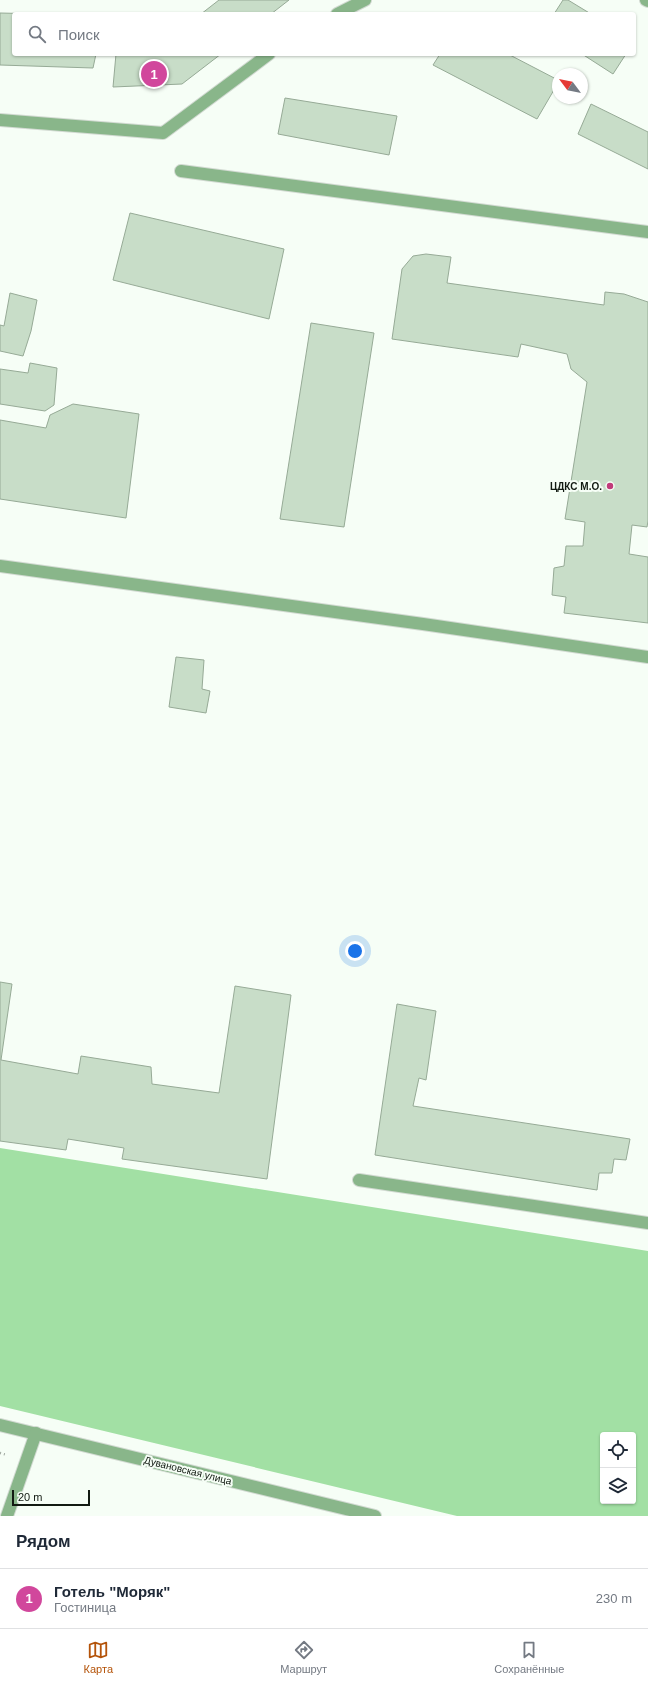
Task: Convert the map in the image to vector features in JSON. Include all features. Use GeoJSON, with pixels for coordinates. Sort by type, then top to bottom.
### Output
{"type":"FeatureCollection","features":[{"type":"Feature","properties":{"kind":"street"},"geometry":{"type":"LineString","coordinates":[[341,12],[365,0]]}},
{"type":"Feature","properties":{"kind":"street"},"geometry":{"type":"LineString","coordinates":[[0,120],[163,133],[266,56]]}},
{"type":"Feature","properties":{"kind":"street"},"geometry":{"type":"LineString","coordinates":[[181,171],[648,232]]}},
{"type":"Feature","properties":{"kind":"street"},"geometry":{"type":"LineString","coordinates":[[0,566],[423,624],[648,657]]}},
{"type":"Feature","properties":{"kind":"street"},"geometry":{"type":"LineString","coordinates":[[359,1180],[648,1223]]}},
{"type":"Feature","properties":{"kind":"street","name":"Дувановская улица"},"geometry":{"type":"LineString","coordinates":[[0,1424],[375,1516]]}},
{"type":"Feature","properties":{"kind":"street"},"geometry":{"type":"LineString","coordinates":[[7,1516],[36,1433]]}},
{"type":"Feature","properties":{"kind":"green space"},"geometry":{"type":"Polygon","coordinates":[[[0,1148],[648,1251],[648,1516],[457,1516],[0,1406],[0,1148]]]}},
{"type":"Feature","properties":{"kind":"building"},"geometry":{"type":"Polygon","coordinates":[[[219,0],[289,0],[274,12],[204,12],[219,0]]]}},
{"type":"Feature","properties":{"kind":"building"},"geometry":{"type":"Polygon","coordinates":[[[563,0],[568,0],[588,12],[555,12],[563,0]]]}},
{"type":"Feature","properties":{"kind":"building"},"geometry":{"type":"Polygon","coordinates":[[[0,13],[12,13],[12,56],[96,56],[93,68],[0,65],[0,13]]]}},
{"type":"Feature","properties":{"kind":"building"},"geometry":{"type":"Polygon","coordinates":[[[116,56],[218,56],[182,84],[113,87],[116,56]]]}},
{"type":"Feature","properties":{"kind":"building"},"geometry":{"type":"Polygon","coordinates":[[[439,56],[512,56],[552,77],[552,93],[537,119],[433,65],[439,56]]]}},
{"type":"Feature","properties":{"kind":"building"},"geometry":{"type":"Polygon","coordinates":[[[585,56],[625,56],[613,74],[585,56]]]}},
{"type":"Feature","properties":{"kind":"building"},"geometry":{"type":"Polygon","coordinates":[[[285,98],[397,116],[389,155],[278,134],[285,98]]]}},
{"type":"Feature","properties":{"kind":"building"},"geometry":{"type":"Polygon","coordinates":[[[591,104],[648,132],[648,169],[578,134],[591,104]]]}},
{"type":"Feature","properties":{"kind":"building"},"geometry":{"type":"Polygon","coordinates":[[[130,213],[284,249],[269,319],[113,280],[130,213]]]}},
{"type":"Feature","properties":{"kind":"building"},"geometry":{"type":"Polygon","coordinates":[[[426,254],[451,257],[447,283],[604,305],[605,292],[624,294],[648,302],[648,521],[647,527],[632,525],[629,554],[648,557],[648,623],[564,613],[566,597],[552,595],[554,568],[564,566],[566,546],[583,546],[585,522],[565,519],[587,382],[571,369],[567,354],[521,344],[518,357],[392,339],[402,269],[413,256],[426,254]]]}},
{"type":"Feature","properties":{"kind":"building"},"geometry":{"type":"Polygon","coordinates":[[[10,293],[37,300],[31,331],[23,356],[0,351],[0,325],[4,326],[10,293]]]}},
{"type":"Feature","properties":{"kind":"building"},"geometry":{"type":"Polygon","coordinates":[[[311,323],[374,333],[344,527],[280,519],[311,323]]]}},
{"type":"Feature","properties":{"kind":"building"},"geometry":{"type":"Polygon","coordinates":[[[30,363],[57,368],[54,405],[45,411],[0,404],[0,369],[28,373],[30,363]]]}},
{"type":"Feature","properties":{"kind":"building"},"geometry":{"type":"Polygon","coordinates":[[[73,404],[139,414],[126,518],[0,499],[0,420],[46,428],[50,415],[73,404]]]}},
{"type":"Feature","properties":{"kind":"building"},"geometry":{"type":"Polygon","coordinates":[[[176,657],[204,660],[202,689],[210,691],[206,713],[169,707],[176,657]]]}},
{"type":"Feature","properties":{"kind":"building"},"geometry":{"type":"Polygon","coordinates":[[[0,982],[12,984],[1,1060],[78,1074],[81,1056],[151,1067],[152,1084],[219,1093],[235,986],[291,995],[267,1179],[122,1159],[124,1148],[68,1139],[66,1150],[0,1141],[0,982]]]}},
{"type":"Feature","properties":{"kind":"building"},"geometry":{"type":"Polygon","coordinates":[[[397,1004],[436,1011],[426,1080],[419,1078],[413,1106],[630,1139],[626,1160],[614,1159],[612,1173],[599,1173],[597,1190],[375,1155],[397,1004]]]}},
{"type":"Feature","properties":{"kind":"place","name":"Готель \"Моряк\""},"geometry":{"type":"Point","coordinates":[154,74]}},
{"type":"Feature","properties":{"kind":"place","name":"ЦДКС М.О."},"geometry":{"type":"Point","coordinates":[610,486]}}]}
